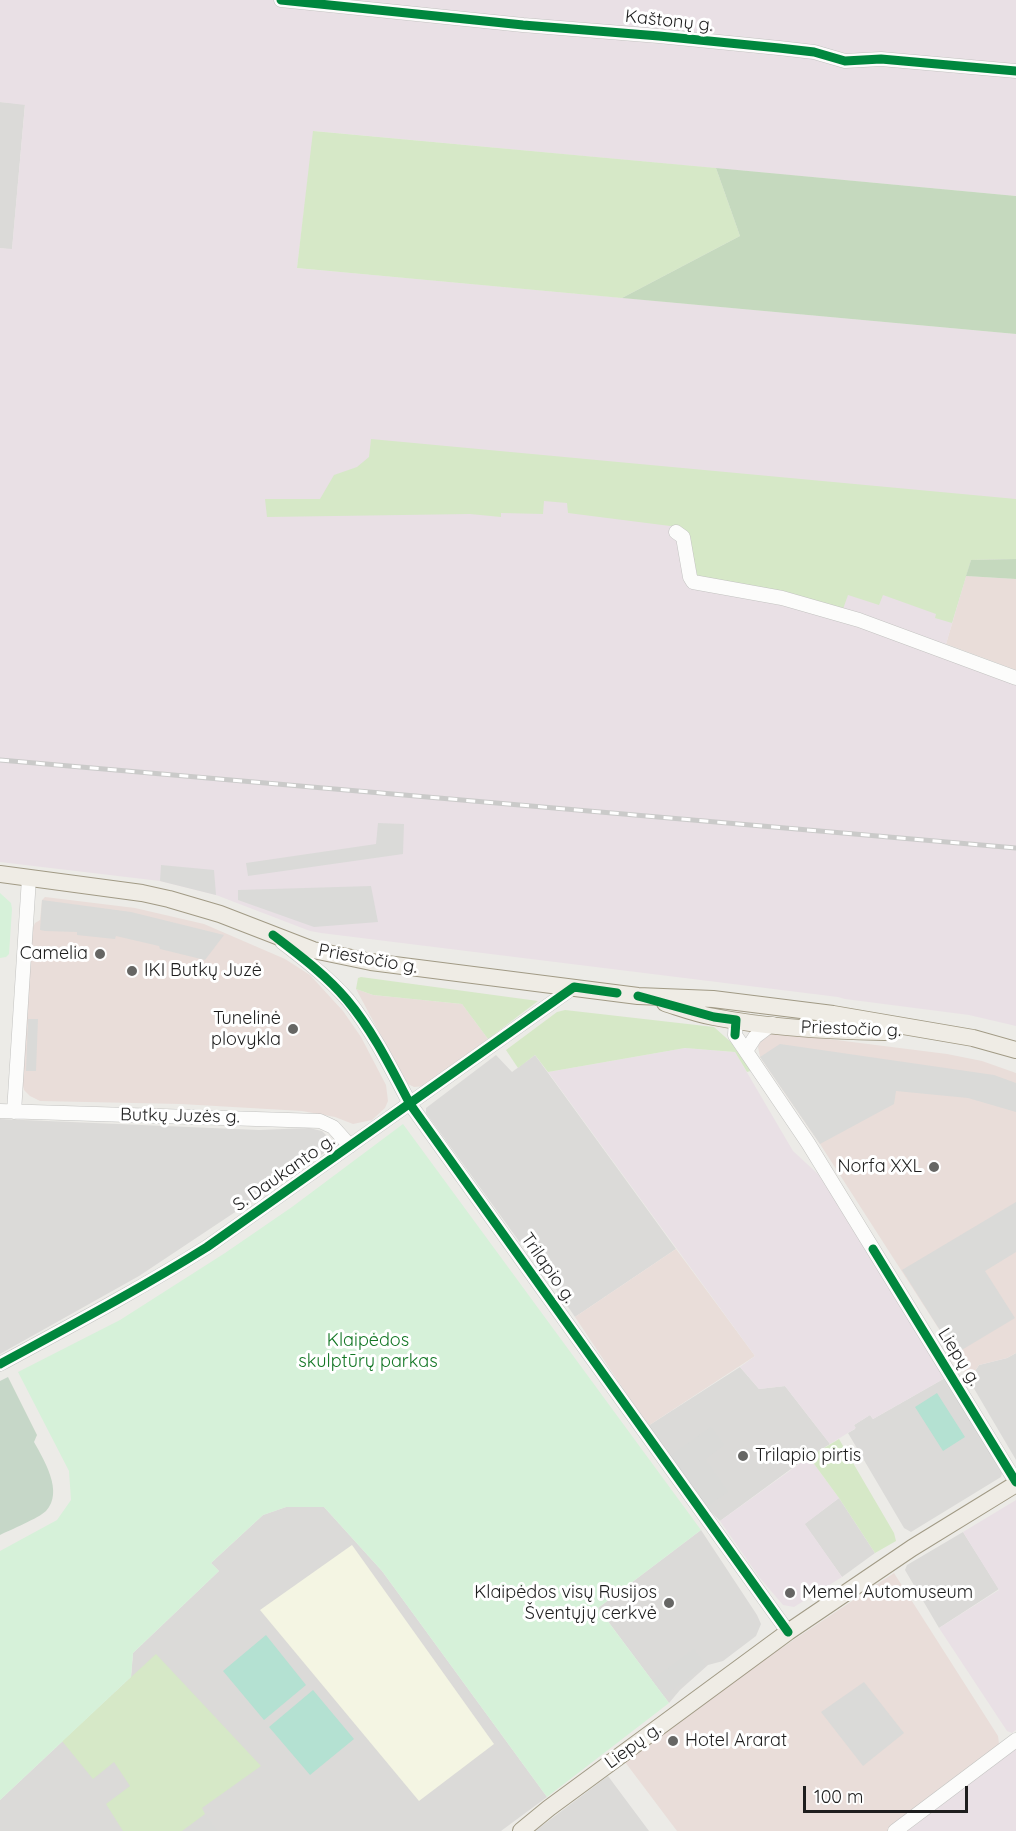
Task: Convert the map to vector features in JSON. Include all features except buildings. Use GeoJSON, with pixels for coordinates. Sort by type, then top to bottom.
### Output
{"type":"FeatureCollection","features":[{"type":"Feature","properties":{"kind":"main road","name":"Priestočio g."},"geometry":{"type":"LineString","coordinates":[[0,874],[169,899],[220,914],[313,950],[344,957],[638,996],[713,999],[833,1014],[973,1038],[1016,1050]]}},
{"type":"Feature","properties":{"kind":"main road","name":"Priestočio g."},"geometry":{"type":"LineString","coordinates":[[638,996],[714,1017],[736,1020],[831,1031],[931,1032]]}},
{"type":"Feature","properties":{"kind":"main road"},"geometry":{"type":"LineString","coordinates":[[736,1020],[739,1002]]}},
{"type":"Feature","properties":{"kind":"main road","name":"Liepų g."},"geometry":{"type":"LineString","coordinates":[[521,1831],[788,1632],[912,1548],[1016,1483]]}},
{"type":"Feature","properties":{"kind":"street","name":"Kaštonų g."},"geometry":{"type":"LineString","coordinates":[[281,0],[780,48],[814,52],[845,61],[881,59],[1016,71]]}},
{"type":"Feature","properties":{"kind":"street"},"geometry":{"type":"LineString","coordinates":[[676,532],[683,537],[690,577],[693,582],[782,598],[860,620],[1016,678]]}},
{"type":"Feature","properties":{"kind":"street"},"geometry":{"type":"LineString","coordinates":[[7,1111],[29,878]]}},
{"type":"Feature","properties":{"kind":"street","name":"Trilapio g."},"geometry":{"type":"LineString","coordinates":[[273,935],[316,969],[347,999],[370,1031],[410,1104],[788,1632]]}},
{"type":"Feature","properties":{"kind":"street","name":"S. Daukanto g."},"geometry":{"type":"LineString","coordinates":[[0,1364],[67,1329],[207,1247],[574,987]]}},
{"type":"Feature","properties":{"kind":"street","name":"Liepų g."},"geometry":{"type":"LineString","coordinates":[[736,1020],[735,1035],[808,1143],[1016,1483]]}},
{"type":"Feature","properties":{"kind":"street"},"geometry":{"type":"LineString","coordinates":[[746,1051],[755,1037],[772,1024]]}},
{"type":"Feature","properties":{"kind":"street","name":"Butkų Juzės g."},"geometry":{"type":"LineString","coordinates":[[7,1111],[320,1121],[333,1127],[350,1146]]}},
{"type":"Feature","properties":{"kind":"street"},"geometry":{"type":"LineString","coordinates":[[895,1831],[1016,1740]]}},
{"type":"Feature","properties":{"kind":"shaded area"},"geometry":{"type":"Polygon","coordinates":[[[0,0],[1016,0],[1016,196],[314,131],[297,268],[1016,334],[1016,559],[971,560],[946,644],[950,660],[1016,685],[1016,1026],[969,1015],[838,997],[321,933],[310,931],[216,895],[160,881],[0,862],[0,248],[12,249],[25,105],[0,102],[0,0]]]}},
{"type":"Feature","properties":{"kind":"shaded area"},"geometry":{"type":"Polygon","coordinates":[[[0,102],[25,104],[12,250],[0,248],[0,102]]]}},
{"type":"Feature","properties":{"kind":"shaded area"},"geometry":{"type":"Polygon","coordinates":[[[966,576],[1016,579],[1016,670],[946,644],[966,576]]]}},
{"type":"Feature","properties":{"kind":"shaded area"},"geometry":{"type":"Polygon","coordinates":[[[378,823],[404,824],[403,854],[248,876],[246,863],[376,844],[378,823]]]}},
{"type":"Feature","properties":{"kind":"shaded area"},"geometry":{"type":"Polygon","coordinates":[[[161,865],[214,870],[216,895],[160,881],[161,865]]]}},
{"type":"Feature","properties":{"kind":"shaded area"},"geometry":{"type":"Polygon","coordinates":[[[371,886],[378,922],[314,927],[238,900],[238,890],[371,886]]]}},
{"type":"Feature","properties":{"kind":"shaded area"},"geometry":{"type":"Polygon","coordinates":[[[45,897],[135,908],[204,924],[285,959],[310,975],[343,1011],[361,1037],[386,1085],[388,1101],[385,1108],[372,1120],[353,1124],[335,1117],[302,1111],[181,1104],[40,1101],[30,1096],[24,1090],[22,1082],[32,930],[35,923],[40,920],[42,900],[45,897]]]}},
{"type":"Feature","properties":{"kind":"shaded area"},"geometry":{"type":"Polygon","coordinates":[[[42,900],[131,912],[224,935],[205,960],[116,936],[115,939],[77,935],[77,932],[45,931],[40,930],[42,900]]]}},
{"type":"Feature","properties":{"kind":"shaded area"},"geometry":{"type":"Polygon","coordinates":[[[356,989],[373,995],[462,1004],[488,1039],[426,1086],[414,1087],[408,1084],[356,989]]]}},
{"type":"Feature","properties":{"kind":"shaded area"},"geometry":{"type":"Polygon","coordinates":[[[28,1019],[38,1019],[36,1071],[26,1071],[28,1019]]]}},
{"type":"Feature","properties":{"kind":"shaded area"},"geometry":{"type":"Polygon","coordinates":[[[773,1032],[947,1054],[982,1061],[1016,1073],[1016,1353],[1007,1358],[979,1365],[969,1380],[955,1354],[820,1144],[760,1057],[758,1047],[761,1038],[773,1032]]]}},
{"type":"Feature","properties":{"kind":"shaded area"},"geometry":{"type":"Polygon","coordinates":[[[780,1044],[994,1075],[1016,1083],[1016,1112],[968,1098],[896,1091],[894,1104],[820,1144],[760,1057],[780,1044]]]}},
{"type":"Feature","properties":{"kind":"shaded area"},"geometry":{"type":"Polygon","coordinates":[[[685,1048],[735,1052],[793,1151],[819,1175],[945,1378],[873,1419],[870,1415],[854,1425],[856,1428],[830,1444],[785,1386],[759,1389],[740,1367],[755,1356],[548,1072],[685,1048]]]}},
{"type":"Feature","properties":{"kind":"shaded area"},"geometry":{"type":"Polygon","coordinates":[[[496,1055],[512,1072],[535,1055],[676,1249],[575,1317],[537,1261],[546,1255],[533,1243],[521,1244],[426,1113],[426,1108],[496,1055]]]}},
{"type":"Feature","properties":{"kind":"shaded area"},"geometry":{"type":"Polygon","coordinates":[[[0,1119],[259,1130],[309,1128],[322,1131],[330,1139],[330,1149],[139,1276],[0,1354],[0,1119]]]}},
{"type":"Feature","properties":{"kind":"shaded area"},"geometry":{"type":"Polygon","coordinates":[[[1016,1202],[1016,1252],[985,1271],[1015,1318],[955,1354],[902,1270],[1016,1202]]]}},
{"type":"Feature","properties":{"kind":"shaded area"},"geometry":{"type":"Polygon","coordinates":[[[676,1249],[755,1356],[648,1426],[575,1317],[676,1249]]]}},
{"type":"Feature","properties":{"kind":"shaded area"},"geometry":{"type":"Polygon","coordinates":[[[1016,1353],[1016,1460],[969,1380],[979,1365],[1007,1358],[1016,1353]]]}},
{"type":"Feature","properties":{"kind":"shaded area"},"geometry":{"type":"Polygon","coordinates":[[[740,1367],[759,1389],[785,1386],[830,1444],[795,1466],[720,1521],[706,1507],[648,1426],[740,1367]]]}},
{"type":"Feature","properties":{"kind":"shaded area"},"geometry":{"type":"Polygon","coordinates":[[[8,1377],[37,1435],[34,1442],[51,1476],[53,1495],[46,1511],[0,1535],[0,1381],[8,1377]]]}},
{"type":"Feature","properties":{"kind":"shaded area"},"geometry":{"type":"Polygon","coordinates":[[[945,1378],[1002,1473],[1001,1477],[911,1532],[904,1528],[848,1433],[855,1429],[854,1425],[870,1415],[873,1419],[945,1378]]]}},
{"type":"Feature","properties":{"kind":"shaded area"},"geometry":{"type":"Polygon","coordinates":[[[711,1427],[724,1445],[705,1459],[728,1492],[706,1507],[670,1456],[711,1427]]]}},
{"type":"Feature","properties":{"kind":"shaded area"},"geometry":{"type":"Polygon","coordinates":[[[809,1457],[839,1498],[805,1524],[842,1577],[794,1607],[783,1605],[759,1577],[720,1521],[809,1457]]]}},
{"type":"Feature","properties":{"kind":"shaded area"},"geometry":{"type":"Polygon","coordinates":[[[839,1498],[875,1553],[842,1577],[804,1524],[839,1498]]]}},
{"type":"Feature","properties":{"kind":"shaded area"},"geometry":{"type":"Polygon","coordinates":[[[1016,1500],[1016,1730],[1012,1733],[1007,1731],[939,1628],[999,1590],[963,1532],[1016,1500]]]}},
{"type":"Feature","properties":{"kind":"shaded area"},"geometry":{"type":"Polygon","coordinates":[[[286,1507],[324,1507],[382,1571],[547,1797],[501,1831],[0,1831],[0,1800],[131,1677],[133,1653],[219,1571],[211,1563],[263,1515],[286,1507]]]}},
{"type":"Feature","properties":{"kind":"shaded area"},"geometry":{"type":"Polygon","coordinates":[[[701,1530],[761,1624],[756,1636],[723,1661],[708,1665],[669,1703],[598,1608],[701,1530]]]}},
{"type":"Feature","properties":{"kind":"shaded area"},"geometry":{"type":"Polygon","coordinates":[[[963,1532],[999,1589],[939,1628],[905,1570],[907,1565],[963,1532]]]}},
{"type":"Feature","properties":{"kind":"shaded area"},"geometry":{"type":"Polygon","coordinates":[[[352,1545],[494,1744],[419,1801],[260,1610],[352,1545]]]}},
{"type":"Feature","properties":{"kind":"shaded area"},"geometry":{"type":"Polygon","coordinates":[[[894,1573],[998,1736],[999,1744],[887,1831],[677,1831],[625,1762],[765,1659],[894,1573]]]}},
{"type":"Feature","properties":{"kind":"shaded area"},"geometry":{"type":"Polygon","coordinates":[[[694,1649],[705,1665],[664,1696],[652,1680],[694,1649]]]}},
{"type":"Feature","properties":{"kind":"shaded area"},"geometry":{"type":"Polygon","coordinates":[[[864,1682],[904,1733],[863,1766],[821,1712],[864,1682]]]}},
{"type":"Feature","properties":{"kind":"shaded area"},"geometry":{"type":"Polygon","coordinates":[[[1016,1749],[1016,1831],[907,1831],[1016,1749]]]}},
{"type":"Feature","properties":{"kind":"shaded area"},"geometry":{"type":"Polygon","coordinates":[[[608,1776],[649,1831],[535,1831],[608,1776]]]}},
{"type":"Feature","properties":{"kind":"shaded area"},"geometry":{"type":"Polygon","coordinates":[[[205,1814],[217,1831],[182,1831],[205,1814]]]}},
{"type":"Feature","properties":{"kind":"green space"},"geometry":{"type":"Polygon","coordinates":[[[313,131],[716,168],[740,236],[622,298],[297,268],[313,131]]]}},
{"type":"Feature","properties":{"kind":"green space"},"geometry":{"type":"Polygon","coordinates":[[[716,168],[1016,196],[1016,334],[622,298],[740,236],[716,168]]]}},
{"type":"Feature","properties":{"kind":"green space"},"geometry":{"type":"Polygon","coordinates":[[[371,439],[1016,499],[1016,559],[971,560],[952,623],[935,618],[936,614],[883,595],[879,605],[848,595],[842,612],[699,578],[693,574],[678,527],[568,513],[567,503],[544,501],[543,514],[501,513],[501,517],[470,514],[267,517],[265,499],[320,499],[334,475],[357,467],[369,457],[371,439]]]}},
{"type":"Feature","properties":{"kind":"green space"},"geometry":{"type":"Polygon","coordinates":[[[1016,559],[1016,579],[966,576],[971,560],[1016,559]]]}},
{"type":"Feature","properties":{"kind":"green space"},"geometry":{"type":"Polygon","coordinates":[[[0,893],[11,903],[12,909],[9,954],[0,958],[0,893]]]}},
{"type":"Feature","properties":{"kind":"green space"},"geometry":{"type":"Polygon","coordinates":[[[358,978],[538,1001],[488,1039],[462,1004],[373,995],[356,989],[358,978]]]}},
{"type":"Feature","properties":{"kind":"green space"},"geometry":{"type":"Polygon","coordinates":[[[565,1010],[714,1027],[743,1053],[754,1070],[747,1072],[735,1052],[685,1048],[548,1072],[535,1055],[518,1068],[506,1050],[557,1012],[565,1010]]]}},
{"type":"Feature","properties":{"kind":"green space","name":"Klaipėdos skulptūrų parkas"},"geometry":{"type":"Polygon","coordinates":[[[403,1124],[701,1530],[598,1608],[669,1703],[547,1797],[382,1571],[324,1507],[286,1507],[263,1515],[211,1563],[219,1571],[133,1653],[131,1677],[0,1800],[0,1551],[57,1520],[71,1500],[69,1471],[18,1372],[120,1320],[225,1253],[292,1207],[403,1124]]]}},
{"type":"Feature","properties":{"kind":"green space"},"geometry":{"type":"Polygon","coordinates":[[[937,1393],[965,1437],[943,1451],[915,1407],[937,1393]]]}},
{"type":"Feature","properties":{"kind":"green space"},"geometry":{"type":"Polygon","coordinates":[[[839,1439],[894,1533],[896,1541],[875,1553],[809,1457],[839,1439]]]}},
{"type":"Feature","properties":{"kind":"green space"},"geometry":{"type":"Polygon","coordinates":[[[266,1635],[306,1685],[264,1720],[223,1671],[266,1635]]]}},
{"type":"Feature","properties":{"kind":"green space"},"geometry":{"type":"Polygon","coordinates":[[[156,1654],[261,1766],[202,1808],[205,1814],[182,1831],[123,1831],[106,1804],[130,1786],[114,1762],[93,1779],[62,1741],[156,1654]]]}},
{"type":"Feature","properties":{"kind":"green space"},"geometry":{"type":"Polygon","coordinates":[[[313,1690],[354,1739],[310,1775],[269,1727],[313,1690]]]}},
{"type":"Feature","properties":{"kind":"railway"},"geometry":{"type":"LineString","coordinates":[[0,760],[1016,848]]}},
{"type":"Feature","properties":{"kind":"cycle path"},"geometry":{"type":"LineString","coordinates":[[281,0],[779,48],[814,52],[845,61],[881,59],[1016,71]]}},
{"type":"Feature","properties":{"kind":"cycle path"},"geometry":{"type":"LineString","coordinates":[[273,935],[339,991],[365,1024],[410,1104],[788,1632]]}},
{"type":"Feature","properties":{"kind":"cycle path"},"geometry":{"type":"LineString","coordinates":[[0,1364],[207,1247],[574,987],[617,993]]}},
{"type":"Feature","properties":{"kind":"cycle path"},"geometry":{"type":"LineString","coordinates":[[638,996],[714,1017],[736,1020],[735,1035]]}},
{"type":"Feature","properties":{"kind":"cycle path"},"geometry":{"type":"LineString","coordinates":[[873,1249],[1016,1482]]}},
{"type":"Feature","properties":{"kind":"place","name":"Camelia"},"geometry":{"type":"Point","coordinates":[100,954]}},
{"type":"Feature","properties":{"kind":"place","name":"IKI Butkų Juzė"},"geometry":{"type":"Point","coordinates":[132,971]}},
{"type":"Feature","properties":{"kind":"place","name":"Tunelinė plovykla"},"geometry":{"type":"Point","coordinates":[293,1029]}},
{"type":"Feature","properties":{"kind":"place","name":"Norfa XXL"},"geometry":{"type":"Point","coordinates":[934,1167]}},
{"type":"Feature","properties":{"kind":"place","name":"Trilapio pirtis"},"geometry":{"type":"Point","coordinates":[743,1456]}},
{"type":"Feature","properties":{"kind":"place","name":"Memel Automuseum"},"geometry":{"type":"Point","coordinates":[790,1593]}},
{"type":"Feature","properties":{"kind":"place","name":"Klaipėdos visų Rusijos Šventųjų cerkvė"},"geometry":{"type":"Point","coordinates":[669,1603]}},
{"type":"Feature","properties":{"kind":"place","name":"Hotel Ararat"},"geometry":{"type":"Point","coordinates":[673,1741]}}]}
